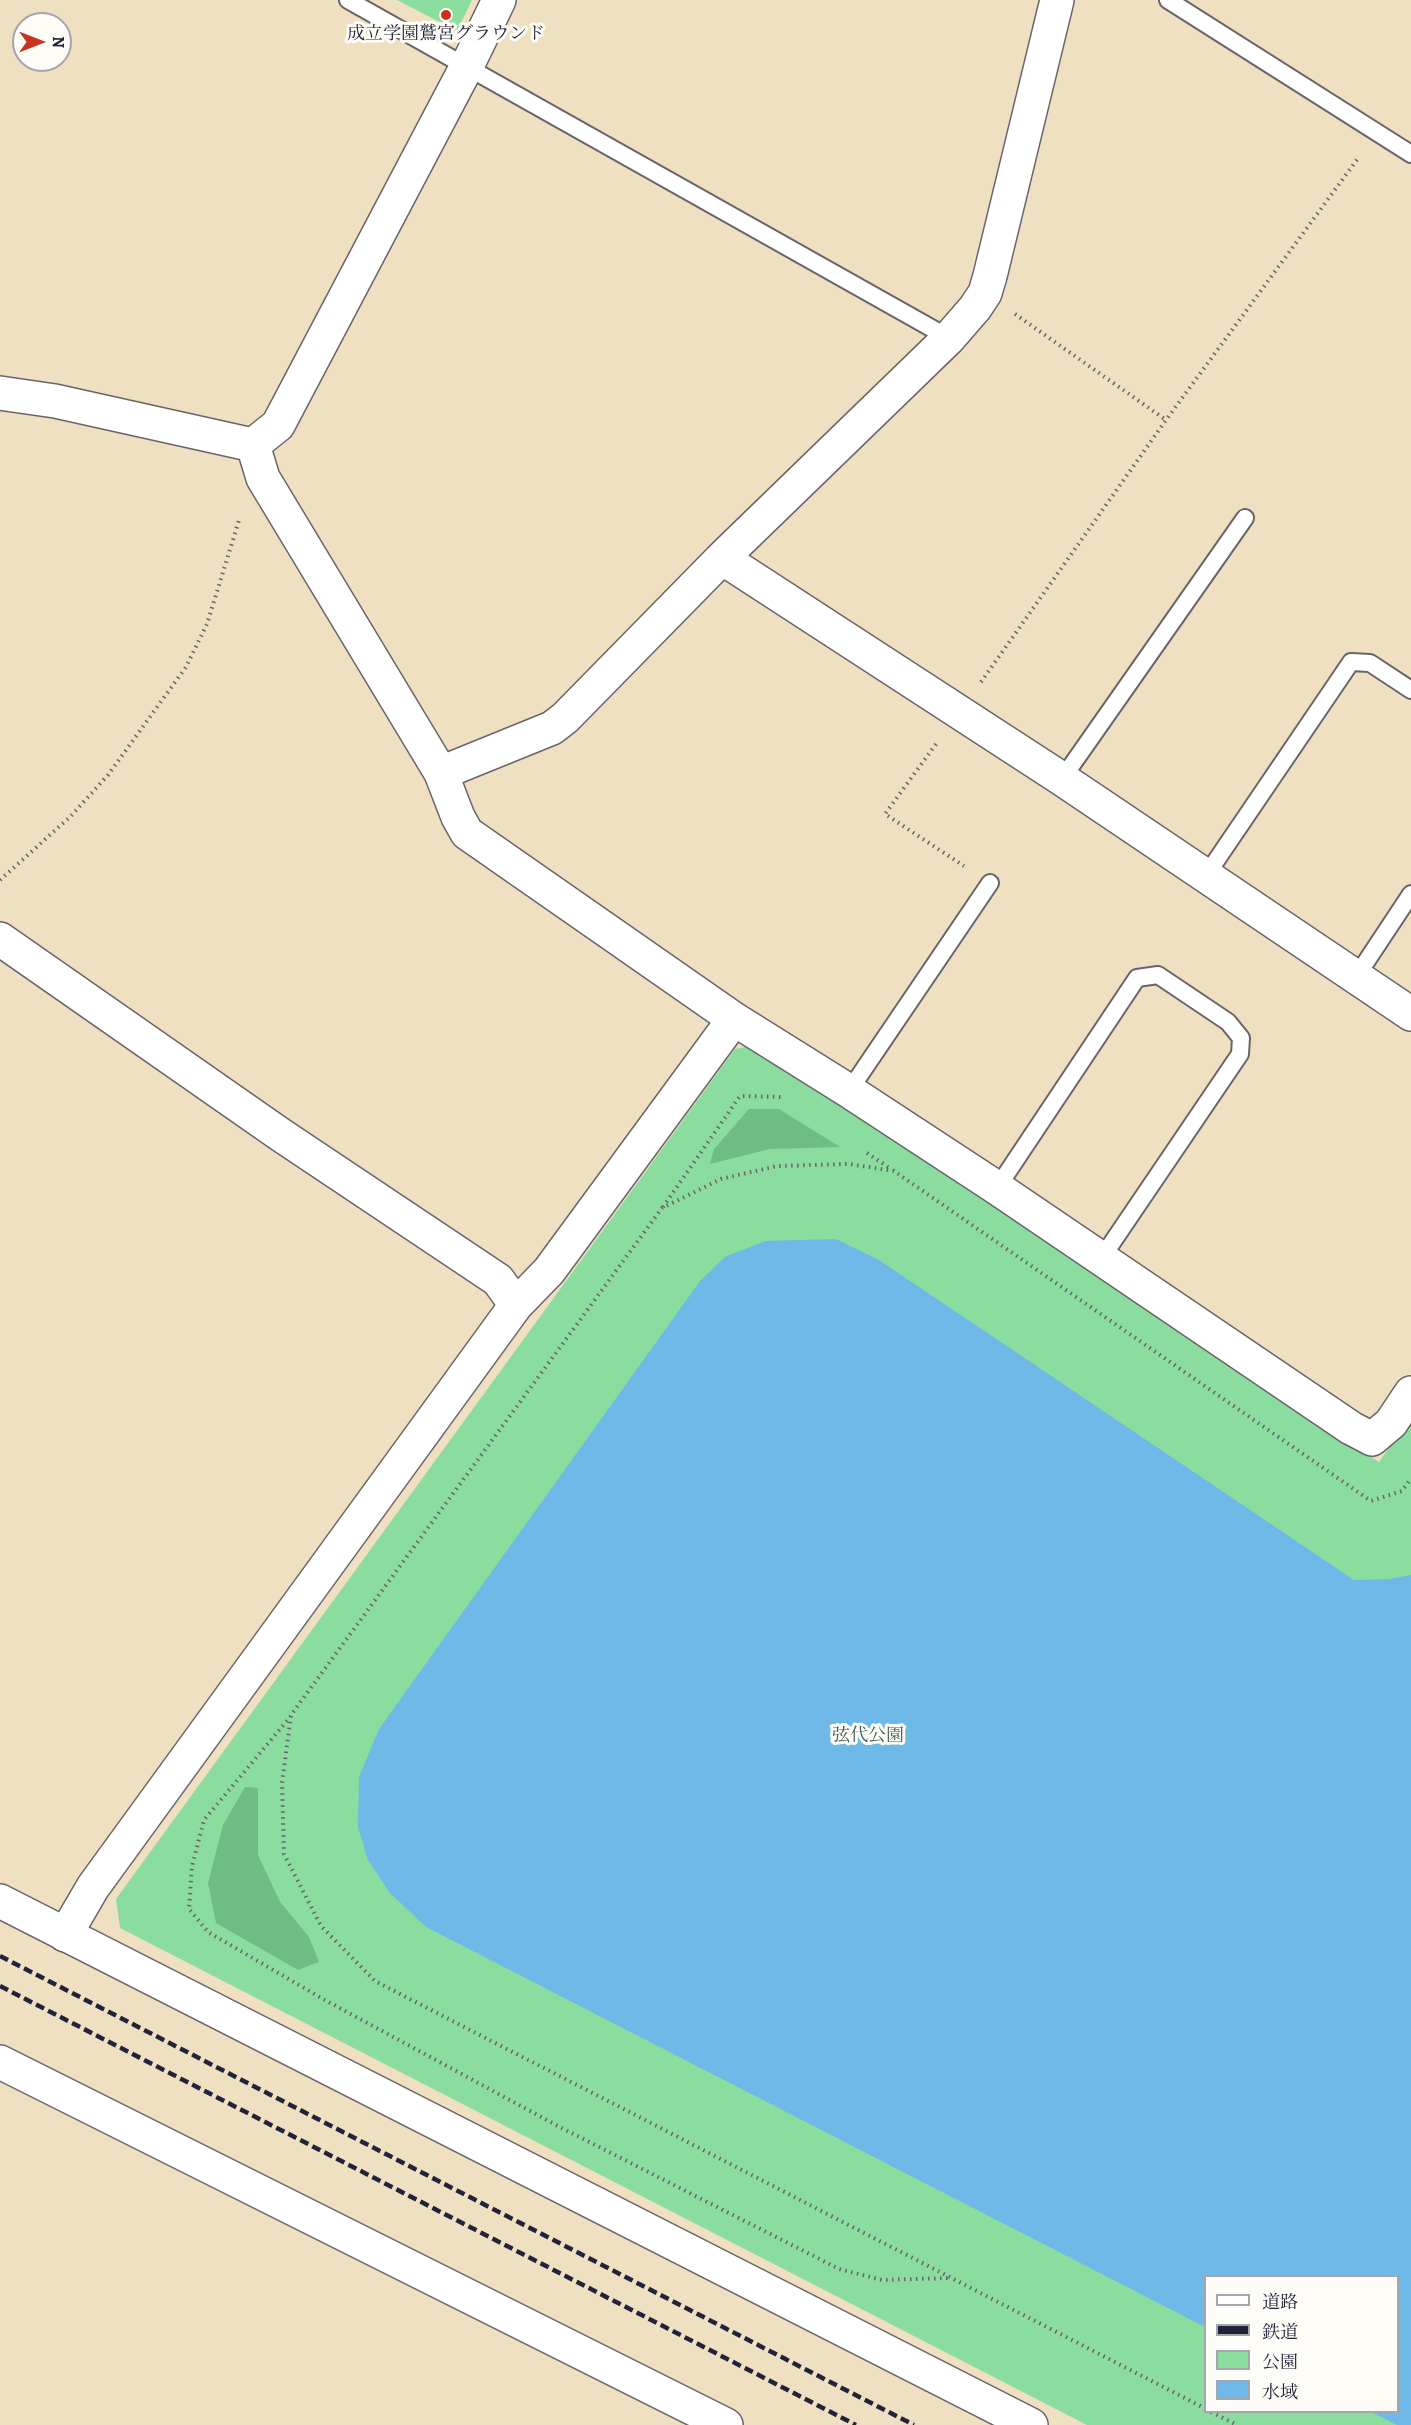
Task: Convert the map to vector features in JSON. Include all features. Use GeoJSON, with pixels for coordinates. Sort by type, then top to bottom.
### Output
{"type":"FeatureCollection","features":[{"type":"Feature","properties":{"kind":"street"},"geometry":{"type":"LineString","coordinates":[[253,445],[278,425],[467,66],[499,0]]}},
{"type":"Feature","properties":{"kind":"street"},"geometry":{"type":"LineString","coordinates":[[441,773],[552,728],[566,718],[722,558],[949,338],[985,293],[1057,0]]}},
{"type":"Feature","properties":{"kind":"street"},"geometry":{"type":"LineString","coordinates":[[0,393],[55,401],[253,445]]}},
{"type":"Feature","properties":{"kind":"street"},"geometry":{"type":"LineString","coordinates":[[253,445],[263,478],[441,773],[458,817],[467,833],[734,1019],[997,1188],[1351,1428],[1372,1439],[1391,1423],[1411,1393]]}},
{"type":"Feature","properties":{"kind":"street"},"geometry":{"type":"LineString","coordinates":[[722,558],[1062,779],[1411,1014]]}},
{"type":"Feature","properties":{"kind":"street"},"geometry":{"type":"LineString","coordinates":[[0,939],[281,1135],[498,1280],[516,1305]]}},
{"type":"Feature","properties":{"kind":"street"},"geometry":{"type":"LineString","coordinates":[[65,1935],[93,1887],[516,1305],[549,1271],[734,1019]]}},
{"type":"Feature","properties":{"kind":"street"},"geometry":{"type":"LineString","coordinates":[[0,1901],[1031,2425]]}},
{"type":"Feature","properties":{"kind":"street"},"geometry":{"type":"LineString","coordinates":[[0,2062],[726,2425]]}},
{"type":"Feature","properties":{"kind":"lane"},"geometry":{"type":"LineString","coordinates":[[348,0],[949,338]]}},
{"type":"Feature","properties":{"kind":"lane"},"geometry":{"type":"LineString","coordinates":[[1168,0],[1411,154]]}},
{"type":"Feature","properties":{"kind":"lane"},"geometry":{"type":"LineString","coordinates":[[1062,779],[1245,518]]}},
{"type":"Feature","properties":{"kind":"lane"},"geometry":{"type":"LineString","coordinates":[[1205,877],[1351,662],[1370,663],[1411,690]]}},
{"type":"Feature","properties":{"kind":"lane"},"geometry":{"type":"LineString","coordinates":[[849,1091],[990,883]]}},
{"type":"Feature","properties":{"kind":"lane"},"geometry":{"type":"LineString","coordinates":[[1356,977],[1411,894]]}},
{"type":"Feature","properties":{"kind":"lane"},"geometry":{"type":"LineString","coordinates":[[997,1188],[1137,978],[1158,975],[1167,981],[1228,1023],[1241,1038],[1240,1054],[1101,1259]]}},
{"type":"Feature","properties":{"kind":"path"},"geometry":{"type":"LineString","coordinates":[[990,883],[885,814],[960,712],[1166,420],[1377,132]]}},
{"type":"Feature","properties":{"kind":"path"},"geometry":{"type":"LineString","coordinates":[[985,293],[1166,420]]}},
{"type":"Feature","properties":{"kind":"path"},"geometry":{"type":"LineString","coordinates":[[0,880],[70,817],[108,775],[186,667],[207,624],[246,499],[263,478]]}},
{"type":"Feature","properties":{"kind":"path"},"geometry":{"type":"LineString","coordinates":[[792,1103],[783,1097],[740,1096],[662,1208],[291,1715],[204,1820],[192,1866],[189,1909],[208,1932],[323,2000],[556,2126],[839,2268],[882,2280],[953,2278]]}},
{"type":"Feature","properties":{"kind":"path"},"geometry":{"type":"LineString","coordinates":[[866,1152],[1371,1501],[1402,1491],[1411,1478]]}},
{"type":"Feature","properties":{"kind":"path"},"geometry":{"type":"LineString","coordinates":[[662,1208],[721,1179],[777,1166],[849,1164],[894,1171]]}},
{"type":"Feature","properties":{"kind":"path"},"geometry":{"type":"LineString","coordinates":[[291,1715],[282,1783],[284,1854],[321,1926],[375,1981],[1204,2408]]}},
{"type":"Feature","properties":{"kind":"path"},"geometry":{"type":"LineString","coordinates":[[1213,2413],[1237,2425]]}},
{"type":"Feature","properties":{"kind":"green space","name":"成立学園鷲宮グラウンド"},"geometry":{"type":"Polygon","coordinates":[[[397,0],[472,0],[457,31],[397,0]]]}},
{"type":"Feature","properties":{"kind":"green space","name":"弦代公園"},"geometry":{"type":"Polygon","coordinates":[[[754,1045],[1379,1462],[1411,1416],[1411,2425],[1087,2425],[120,1928],[116,1899],[735,1049],[754,1045]]]}},
{"type":"Feature","properties":{"kind":"green space"},"geometry":{"type":"Polygon","coordinates":[[[749,1109],[779,1109],[840,1147],[770,1149],[710,1164],[714,1149],[749,1109]]]}},
{"type":"Feature","properties":{"kind":"green space"},"geometry":{"type":"Polygon","coordinates":[[[245,1787],[258,1788],[258,1855],[280,1902],[309,1937],[319,1962],[298,1970],[216,1923],[208,1883],[223,1825],[245,1787]]]}},
{"type":"Feature","properties":{"kind":"water","name":"弦代公園"},"geometry":{"type":"Polygon","coordinates":[[[836,1239],[879,1260],[1354,1580],[1389,1579],[1411,1575],[1411,2425],[1397,2425],[1373,2413],[1399,2413],[1399,2275],[1204,2275],[1204,2326],[426,1927],[389,1892],[368,1860],[358,1827],[359,1777],[379,1729],[700,1281],[725,1257],[765,1241],[836,1239]]]}},
{"type":"Feature","properties":{"kind":"railway"},"geometry":{"type":"LineString","coordinates":[[0,1956],[914,2425]]}},
{"type":"Feature","properties":{"kind":"railway"},"geometry":{"type":"LineString","coordinates":[[0,1986],[856,2425]]}},
{"type":"Feature","properties":{"kind":"place","name":"成立学園鷲宮グラウンド"},"geometry":{"type":"Point","coordinates":[446,15]}}]}
